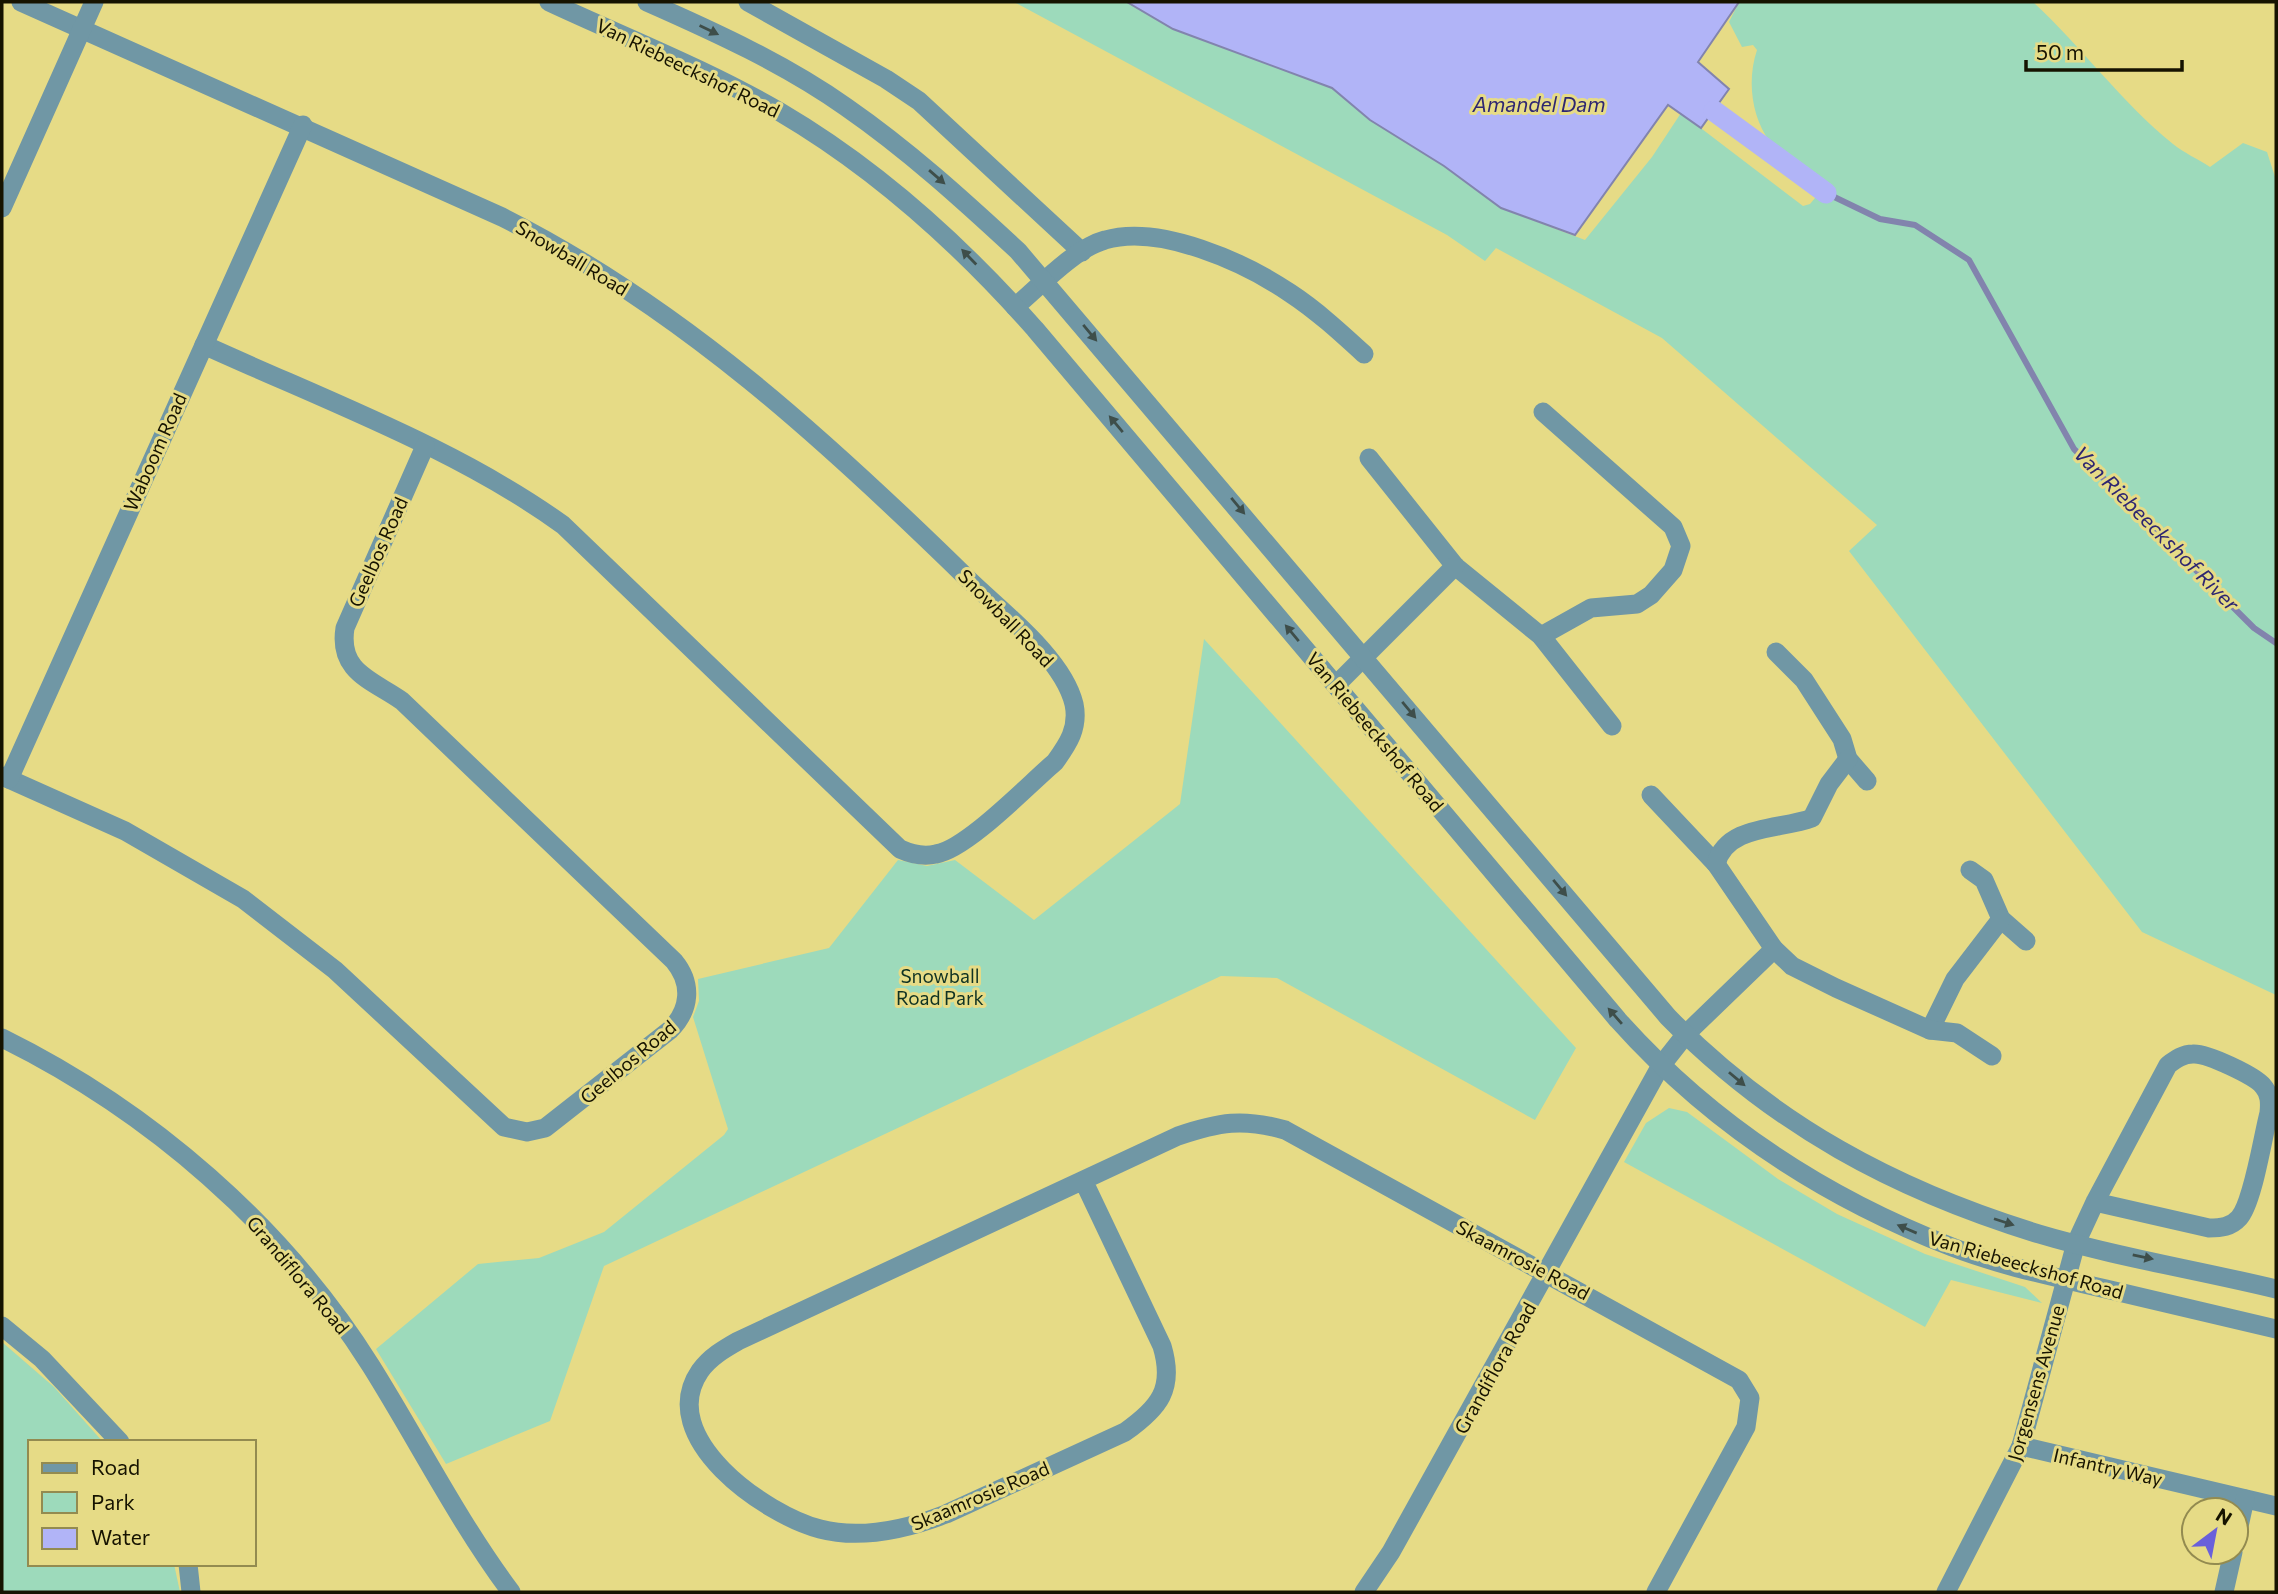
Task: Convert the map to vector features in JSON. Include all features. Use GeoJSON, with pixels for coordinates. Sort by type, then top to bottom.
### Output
{"type":"FeatureCollection","features":[{"type":"Feature","properties":{"kind":"street","name":"Snowball Road"},"geometry":{"type":"LineString","coordinates":[[21,2],[303,125],[542,237],[677,322],[840,456],[1039,649],[1067,685],[1074,705],[1075,727],[1068,745],[1055,762],[959,845],[948,851],[924,855],[900,849],[563,525],[503,484],[204,345]]}},
{"type":"Feature","properties":{"kind":"street"},"geometry":{"type":"LineString","coordinates":[[2,208],[94,2]]}},
{"type":"Feature","properties":{"kind":"street","name":"Van Riebeeckshof Road"},"geometry":{"type":"LineString","coordinates":[[549,2],[714,77],[814,133],[913,206],[955,243],[1015,307],[1660,1067],[1764,1150],[1842,1198],[1954,1248],[2065,1279],[2276,1329]]}},
{"type":"Feature","properties":{"kind":"street","name":"Van Riebeeckshof Road"},"geometry":{"type":"LineString","coordinates":[[647,2],[755,54],[844,105],[941,180],[1046,281],[1686,1034],[1770,1106],[1851,1159],[1953,1205],[2076,1243],[2276,1289]]}},
{"type":"Feature","properties":{"kind":"street"},"geometry":{"type":"LineString","coordinates":[[748,2],[886,79],[919,101],[1082,252]]}},
{"type":"Feature","properties":{"kind":"street","name":"Waboom Road"},"geometry":{"type":"LineString","coordinates":[[5,778],[303,125]]}},
{"type":"Feature","properties":{"kind":"street"},"geometry":{"type":"LineString","coordinates":[[1015,307],[1082,252],[1105,240],[1172,240],[1273,281],[1329,322],[1364,354]]}},
{"type":"Feature","properties":{"kind":"street"},"geometry":{"type":"LineString","coordinates":[[1541,636],[1591,608],[1637,604],[1651,595],[1673,570],[1681,546],[1673,527],[1543,412]]}},
{"type":"Feature","properties":{"kind":"street","name":"Geelbos Road"},"geometry":{"type":"LineString","coordinates":[[5,778],[125,831],[243,899],[335,970],[504,1127],[527,1132],[545,1128],[670,1031],[684,1012],[688,1000],[685,979],[674,961],[402,701],[364,677],[345,657],[342,644],[345,628],[425,446]]}},
{"type":"Feature","properties":{"kind":"street"},"geometry":{"type":"LineString","coordinates":[[1369,458],[1455,566],[1541,636],[1612,726]]}},
{"type":"Feature","properties":{"kind":"street"},"geometry":{"type":"LineString","coordinates":[[1336,685],[1455,566]]}},
{"type":"Feature","properties":{"kind":"street"},"geometry":{"type":"LineString","coordinates":[[1776,652],[1804,680],[1822,705],[1842,739],[1848,759],[1867,781]]}},
{"type":"Feature","properties":{"kind":"street"},"geometry":{"type":"LineString","coordinates":[[1716,864],[1724,847],[1756,831],[1812,818],[1829,784],[1848,759]]}},
{"type":"Feature","properties":{"kind":"street"},"geometry":{"type":"LineString","coordinates":[[1651,795],[1716,864],[1774,949],[1793,966],[1930,1030],[1957,1033],[1992,1056]]}},
{"type":"Feature","properties":{"kind":"street"},"geometry":{"type":"LineString","coordinates":[[1970,870],[1984,880],[2001,919],[2026,941]]}},
{"type":"Feature","properties":{"kind":"street"},"geometry":{"type":"LineString","coordinates":[[1930,1030],[1955,979],[2001,919]]}},
{"type":"Feature","properties":{"kind":"street","name":"Grandiflora Road"},"geometry":{"type":"LineString","coordinates":[[1364,1592],[1391,1552],[1548,1274],[1660,1067],[1686,1034],[1774,949]]}},
{"type":"Feature","properties":{"kind":"street","name":"Grandiflora Road"},"geometry":{"type":"LineString","coordinates":[[2,1038],[64,1072],[151,1130],[193,1164],[271,1238],[340,1321],[370,1365],[428,1464],[511,1592]]}},
{"type":"Feature","properties":{"kind":"street","name":"Jorgensens Avenue"},"geometry":{"type":"LineString","coordinates":[[1946,1592],[2021,1446],[2076,1243],[2095,1202],[2164,1073],[2175,1060],[2198,1054],[2252,1077],[2263,1086],[2269,1098],[2269,1113],[2247,1202],[2236,1221],[2228,1226],[2209,1228],[2095,1202]]}},
{"type":"Feature","properties":{"kind":"street","name":"Skaamrosie Road"},"geometry":{"type":"LineString","coordinates":[[1084,1182],[1162,1346],[1168,1366],[1166,1387],[1144,1419],[1125,1432],[947,1514],[917,1525],[888,1531],[856,1533],[822,1530],[787,1517],[731,1480],[709,1454],[696,1432],[690,1409],[692,1388],[700,1371],[713,1356],[762,1328],[1084,1182],[1178,1136],[1207,1126],[1235,1121],[1258,1122],[1285,1130],[1730,1374],[1745,1388],[1749,1398],[1750,1418],[1656,1592]]}},
{"type":"Feature","properties":{"kind":"street"},"geometry":{"type":"LineString","coordinates":[[2,1326],[42,1359],[118,1440]]}},
{"type":"Feature","properties":{"kind":"street","name":"Infantry Way"},"geometry":{"type":"LineString","coordinates":[[2021,1446],[2232,1496]]}},
{"type":"Feature","properties":{"kind":"street","name":"Infantry Way"},"geometry":{"type":"LineString","coordinates":[[2250,1500],[2276,1506]]}},
{"type":"Feature","properties":{"kind":"street"},"geometry":{"type":"LineString","coordinates":[[188,1566],[191,1592]]}},
{"type":"Feature","properties":{"kind":"street"},"geometry":{"type":"LineString","coordinates":[[2224,1592],[2230,1566]]}},
{"type":"Feature","properties":{"kind":"green space"},"geometry":{"type":"Polygon","coordinates":[[[1014,2],[1127,2],[1173,29],[1332,88],[1370,120],[1444,166],[1501,208],[1585,240],[1652,157],[1681,113],[1803,206],[1810,204],[1820,192],[1813,188],[1814,180],[1809,174],[1770,142],[1759,121],[1752,85],[1757,50],[1753,45],[1742,47],[1729,22],[1739,2],[2033,2],[2154,128],[2182,150],[2210,167],[2243,143],[2267,152],[2276,180],[2276,995],[2142,932],[1849,551],[1877,525],[1662,338],[1496,248],[1485,261],[1447,235],[1014,2]]]}},
{"type":"Feature","properties":{"kind":"green space","name":"Snowball Road Park"},"geometry":{"type":"Polygon","coordinates":[[[1204,639],[1576,1048],[1535,1120],[1277,978],[1221,976],[604,1266],[550,1421],[446,1464],[376,1349],[478,1264],[539,1258],[604,1232],[724,1135],[728,1129],[693,1017],[699,1001],[698,979],[829,948],[898,860],[927,866],[955,860],[1034,920],[1180,804],[1204,639]]]}},
{"type":"Feature","properties":{"kind":"green space"},"geometry":{"type":"Polygon","coordinates":[[[1669,1108],[1687,1112],[1778,1179],[1837,1214],[1925,1254],[2025,1287],[2042,1303],[1951,1280],[1925,1327],[1624,1162],[1646,1123],[1669,1108]]]}},
{"type":"Feature","properties":{"kind":"green space"},"geometry":{"type":"Polygon","coordinates":[[[2,1342],[54,1387],[101,1440],[28,1440],[28,1566],[174,1566],[180,1592],[2,1592],[2,1342]]]}},
{"type":"Feature","properties":{"kind":"water","name":"Amandel Dam"},"geometry":{"type":"Polygon","coordinates":[[[1127,2],[1739,2],[1698,62],[1729,89],[1701,128],[1668,105],[1575,235],[1501,208],[1444,166],[1370,120],[1332,88],[1173,29],[1127,2]]]}},
{"type":"Feature","properties":{"kind":"waterway","name":"Van Riebeeckshof River"},"geometry":{"type":"LineString","coordinates":[[1714,111],[1826,193]]}},
{"type":"Feature","properties":{"kind":"waterway","name":"Van Riebeeckshof River"},"geometry":{"type":"LineString","coordinates":[[1826,193],[1880,219],[1915,225],[1969,260],[2074,449],[2254,628],[2276,643]]}}]}
